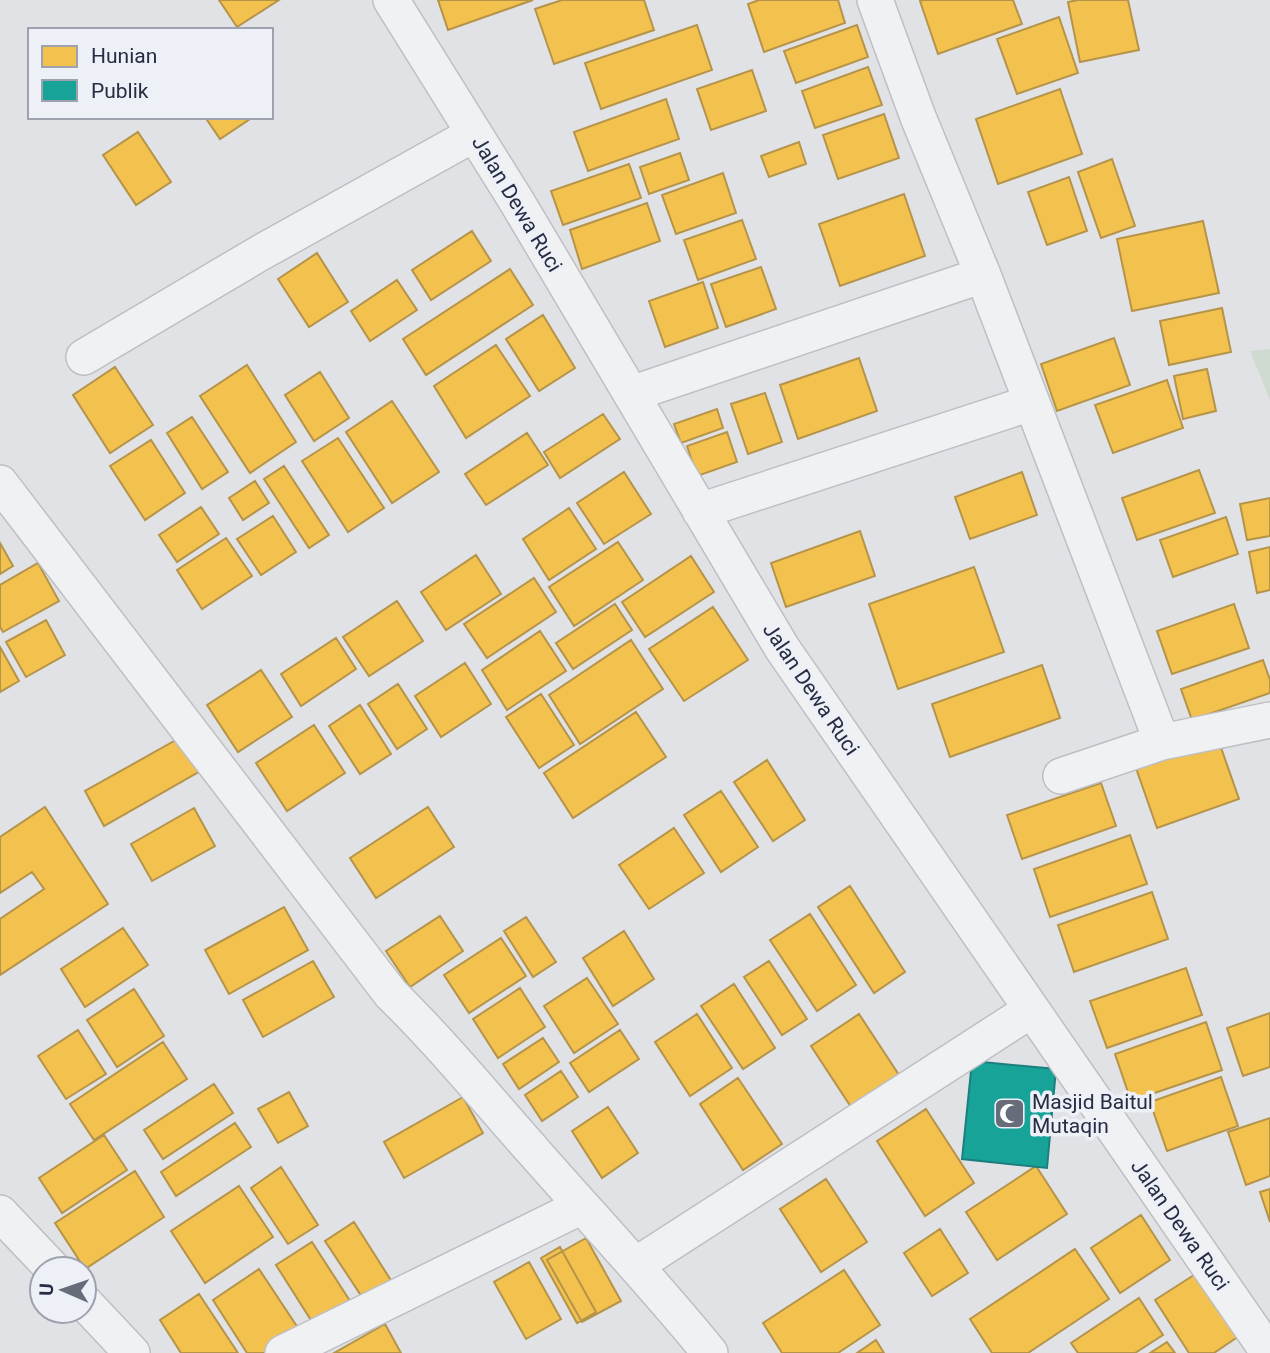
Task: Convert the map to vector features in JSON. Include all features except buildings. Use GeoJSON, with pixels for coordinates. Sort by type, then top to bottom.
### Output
{"type":"FeatureCollection","features":[{"type":"Feature","properties":{"kind":"street","name":"Jalan Dewa Ruci"},"geometry":{"type":"LineString","coordinates":[[391,0],[782,648],[1269,1353]]}},
{"type":"Feature","properties":{"kind":"street"},"geometry":{"type":"LineString","coordinates":[[875,0],[918,117],[982,275],[1162,742]]}},
{"type":"Feature","properties":{"kind":"street"},"geometry":{"type":"LineString","coordinates":[[85,357],[260,253],[474,134]]}},
{"type":"Feature","properties":{"kind":"street"},"geometry":{"type":"LineString","coordinates":[[631,394],[982,275]]}},
{"type":"Feature","properties":{"kind":"street"},"geometry":{"type":"LineString","coordinates":[[700,511],[1031,402]]}},
{"type":"Feature","properties":{"kind":"street"},"geometry":{"type":"LineString","coordinates":[[0,483],[391,994],[435,1037],[710,1353]]}},
{"type":"Feature","properties":{"kind":"street"},"geometry":{"type":"LineString","coordinates":[[1061,776],[1162,742],[1270,720]]}},
{"type":"Feature","properties":{"kind":"street"},"geometry":{"type":"LineString","coordinates":[[636,1265],[1031,1010]]}},
{"type":"Feature","properties":{"kind":"street"},"geometry":{"type":"LineString","coordinates":[[283,1353],[582,1206]]}},
{"type":"Feature","properties":{"kind":"street"},"geometry":{"type":"LineString","coordinates":[[0,1213],[40,1255]]}},
{"type":"Feature","properties":{"kind":"street"},"geometry":{"type":"LineString","coordinates":[[98,1321],[118,1348]]}},
{"type":"Feature","properties":{"kind":"shaded area"},"geometry":{"type":"Polygon","coordinates":[[[1270,349],[1270,400],[1250,351],[1270,349]]]}},
{"type":"Feature","properties":{"kind":"place","name":"Masjid Baitul Mutaqin"},"geometry":{"type":"Point","coordinates":[1009,1114]}}]}
